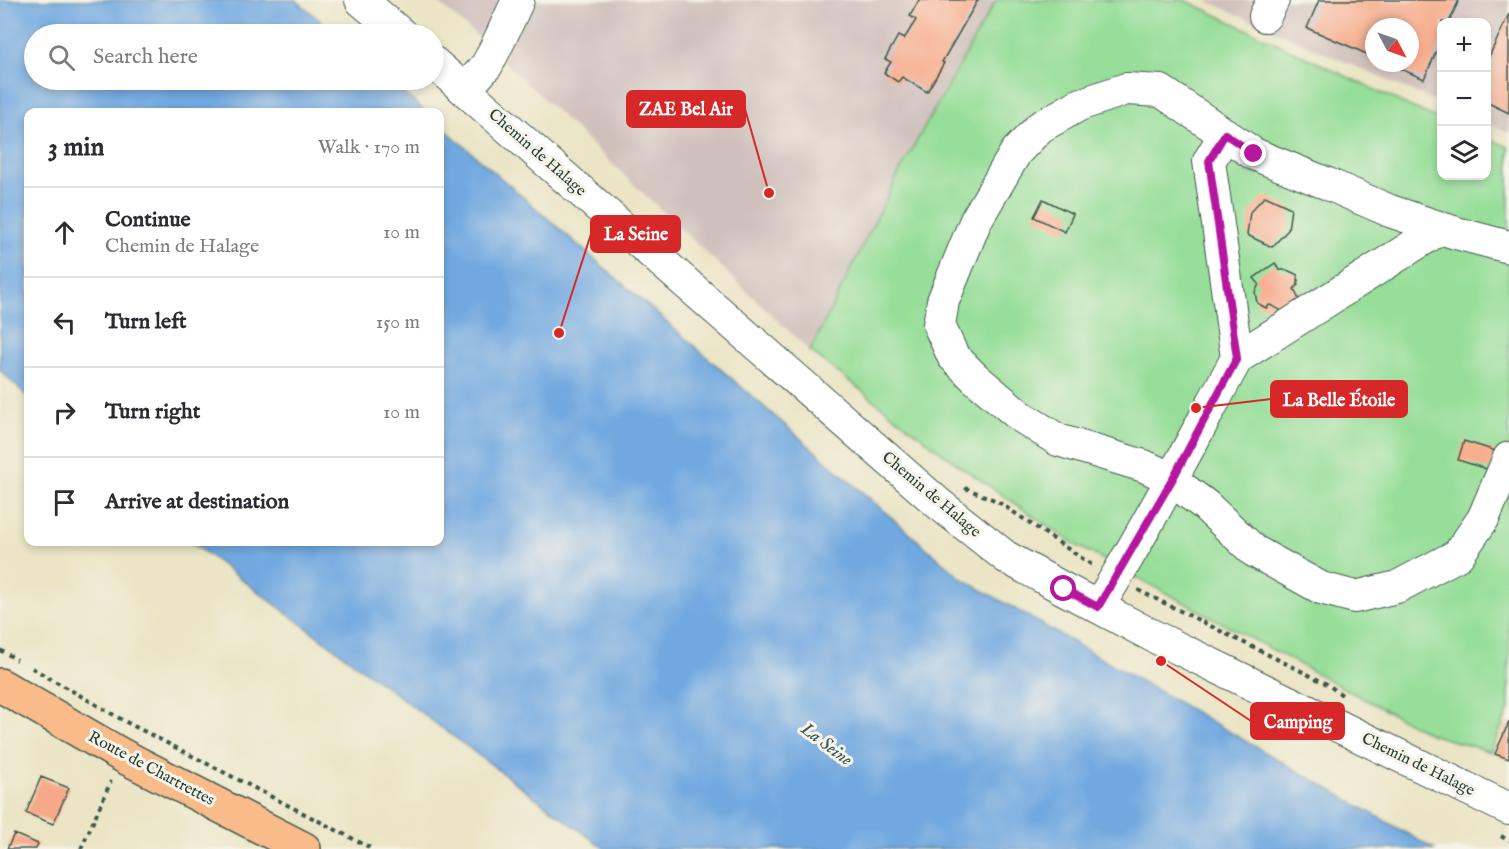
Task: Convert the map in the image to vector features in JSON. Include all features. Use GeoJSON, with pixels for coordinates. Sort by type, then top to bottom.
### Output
{"type":"FeatureCollection","features":[{"type":"Feature","properties":{"kind":"main road","name":"Route de Chartrettes"},"geometry":{"type":"LineString","coordinates":[[10,673],[123,756],[304,849]]}},
{"type":"Feature","properties":{"kind":"street"},"geometry":{"type":"LineString","coordinates":[[361,0],[389,24]]}},
{"type":"Feature","properties":{"kind":"street"},"geometry":{"type":"LineString","coordinates":[[465,90],[487,65],[518,0]]}},
{"type":"Feature","properties":{"kind":"street","name":"Chemin de Halage"},"geometry":{"type":"LineString","coordinates":[[444,72],[939,504],[1006,557],[1163,641],[1509,809]]}},
{"type":"Feature","properties":{"kind":"street"},"geometry":{"type":"LineString","coordinates":[[1509,247],[1390,211],[1254,154],[1161,91],[1126,89],[1078,105],[1040,127],[1016,152],[976,220],[943,301],[939,325],[953,356],[1020,416],[1058,440],[1144,466],[1166,476],[1205,505],[1254,550],[1321,588],[1355,597],[1397,587],[1458,555],[1483,519],[1509,458]]}},
{"type":"Feature","properties":{"kind":"street"},"geometry":{"type":"LineString","coordinates":[[1225,134],[1209,161],[1237,358]]}},
{"type":"Feature","properties":{"kind":"street"},"geometry":{"type":"LineString","coordinates":[[1098,607],[1172,480],[1237,358],[1440,228]]}},
{"type":"Feature","properties":{"kind":"path"},"geometry":{"type":"LineString","coordinates":[[955,484],[997,501],[1094,567]]}},
{"type":"Feature","properties":{"kind":"path"},"geometry":{"type":"LineString","coordinates":[[0,650],[10,673]]}},
{"type":"Feature","properties":{"kind":"path"},"geometry":{"type":"LineString","coordinates":[[30,667],[129,723],[373,849]]}},
{"type":"Feature","properties":{"kind":"path"},"geometry":{"type":"LineString","coordinates":[[81,849],[123,756]]}},
{"type":"Feature","properties":{"kind":"shaded area"},"geometry":{"type":"Polygon","coordinates":[[[435,0],[998,0],[810,351],[476,35],[435,0]]]}},
{"type":"Feature","properties":{"kind":"shaded area"},"geometry":{"type":"Polygon","coordinates":[[[1205,0],[1509,0],[1509,133],[1491,125],[1491,18],[1437,18],[1437,102],[1368,72],[1419,72],[1419,18],[1365,18],[1365,71],[1205,0]]]}},
{"type":"Feature","properties":{"kind":"green space"},"geometry":{"type":"Polygon","coordinates":[[[996,0],[1185,0],[1437,118],[1437,180],[1491,180],[1491,140],[1509,147],[1509,709],[1491,752],[1430,734],[1076,545],[958,465],[810,351],[901,169],[996,0]]]}},
{"type":"Feature","properties":{"kind":"water"},"geometry":{"type":"Polygon","coordinates":[[[0,0],[296,0],[324,24],[24,24],[24,90],[400,90],[421,108],[24,108],[24,393],[0,370],[0,0]]]}},
{"type":"Feature","properties":{"kind":"water","name":"La Seine"},"geometry":{"type":"Polygon","coordinates":[[[444,128],[961,578],[1434,849],[605,849],[196,546],[444,546],[444,128]]]}},
{"type":"Feature","properties":{"kind":"building"},"geometry":{"type":"Polygon","coordinates":[[[919,0],[978,0],[927,92],[902,77],[898,82],[884,73],[891,62],[885,59],[898,36],[904,39],[916,20],[910,16],[919,0]]]}},
{"type":"Feature","properties":{"kind":"building"},"geometry":{"type":"Polygon","coordinates":[[[1319,0],[1459,0],[1451,18],[1437,18],[1437,50],[1424,79],[1408,72],[1419,72],[1419,18],[1365,18],[1365,53],[1307,28],[1319,0]]]}},
{"type":"Feature","properties":{"kind":"building"},"geometry":{"type":"Polygon","coordinates":[[[1509,14],[1509,113],[1491,104],[1491,52],[1509,14]]]}},
{"type":"Feature","properties":{"kind":"building"},"geometry":{"type":"Polygon","coordinates":[[[1265,196],[1291,208],[1288,230],[1272,247],[1247,235],[1250,212],[1265,196]]]}},
{"type":"Feature","properties":{"kind":"building"},"geometry":{"type":"Polygon","coordinates":[[[1043,199],[1073,214],[1065,232],[1034,217],[1043,199]]]}},
{"type":"Feature","properties":{"kind":"building"},"geometry":{"type":"Polygon","coordinates":[[[1275,263],[1279,270],[1287,270],[1298,275],[1298,285],[1294,289],[1299,300],[1282,311],[1270,305],[1266,308],[1257,303],[1255,292],[1259,284],[1254,278],[1275,263]]]}},
{"type":"Feature","properties":{"kind":"building"},"geometry":{"type":"Polygon","coordinates":[[[1464,441],[1496,451],[1490,470],[1458,460],[1464,441]]]}},
{"type":"Feature","properties":{"kind":"building"},"geometry":{"type":"Polygon","coordinates":[[[1509,722],[1509,759],[1495,754],[1509,722]]]}},
{"type":"Feature","properties":{"kind":"building"},"geometry":{"type":"Polygon","coordinates":[[[41,777],[69,788],[53,824],[26,813],[41,777]]]}},
{"type":"Feature","properties":{"kind":"building"},"geometry":{"type":"Polygon","coordinates":[[[14,834],[38,844],[36,849],[7,849],[14,834]]]}},
{"type":"Feature","properties":{"kind":"place","name":"ZAE Bel Air"},"geometry":{"type":"Point","coordinates":[769,193]}},
{"type":"Feature","properties":{"kind":"place","name":"La Seine"},"geometry":{"type":"Point","coordinates":[559,333]}},
{"type":"Feature","properties":{"kind":"place","name":"La Belle Étoile"},"geometry":{"type":"Point","coordinates":[1196,408]}},
{"type":"Feature","properties":{"kind":"place","name":"Camping"},"geometry":{"type":"Point","coordinates":[1161,661]}},
{"type":"Feature","properties":{"kind":"route"},"geometry":{"type":"LineString","coordinates":[[1064,589],[1098,607],[1172,480],[1237,358],[1209,161],[1225,134],[1254,154]]}}]}
